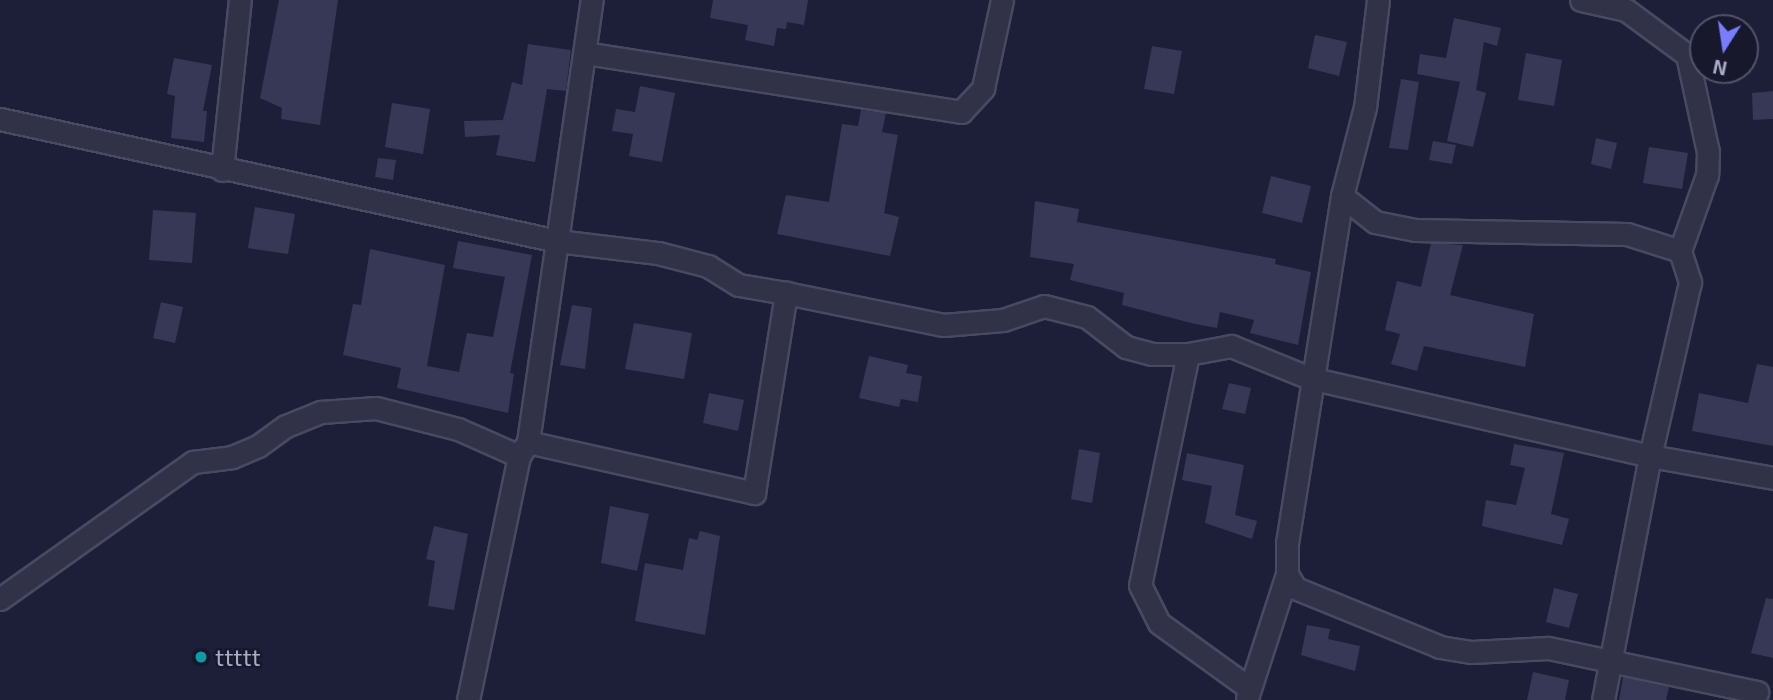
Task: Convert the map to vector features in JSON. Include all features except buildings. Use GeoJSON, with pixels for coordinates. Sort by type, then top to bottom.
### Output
{"type":"FeatureCollection","features":[{"type":"Feature","properties":{"kind":"street"},"geometry":{"type":"LineString","coordinates":[[222,170],[240,0]]}},
{"type":"Feature","properties":{"kind":"street"},"geometry":{"type":"LineString","coordinates":[[468,700],[523,449],[592,0]]}},
{"type":"Feature","properties":{"kind":"street"},"geometry":{"type":"LineString","coordinates":[[585,53],[961,112],[983,88],[1002,0]]}},
{"type":"Feature","properties":{"kind":"street"},"geometry":{"type":"LineString","coordinates":[[1188,354],[1140,585],[1159,623],[1248,694],[1287,574],[1287,542],[1310,378],[1342,196],[1365,107],[1378,0]]}},
{"type":"Feature","properties":{"kind":"street"},"geometry":{"type":"LineString","coordinates":[[1581,0],[1626,10],[1687,55],[1708,152],[1707,175],[1680,251],[1690,282],[1650,456],[1603,700]]}},
{"type":"Feature","properties":{"kind":"street"},"geometry":{"type":"LineString","coordinates":[[0,119],[222,170],[557,241],[658,253],[708,266],[739,285],[943,326],[1003,320],[1044,306],[1087,317],[1126,346],[1152,354],[1188,354],[1231,345],[1310,378],[1650,456],[1773,478]]}},
{"type":"Feature","properties":{"kind":"street"},"geometry":{"type":"LineString","coordinates":[[1342,196],[1376,222],[1415,230],[1627,234],[1680,251]]}},
{"type":"Feature","properties":{"kind":"street"},"geometry":{"type":"LineString","coordinates":[[0,599],[193,462],[232,457],[258,446],[286,426],[321,411],[376,408],[523,449],[754,493],[786,293]]}},
{"type":"Feature","properties":{"kind":"street"},"geometry":{"type":"LineString","coordinates":[[1287,574],[1295,588],[1440,647],[1472,652],[1548,648],[1757,692]]}},
{"type":"Feature","properties":{"kind":"place","name":"ttttt"},"geometry":{"type":"Point","coordinates":[201,657]}}]}
